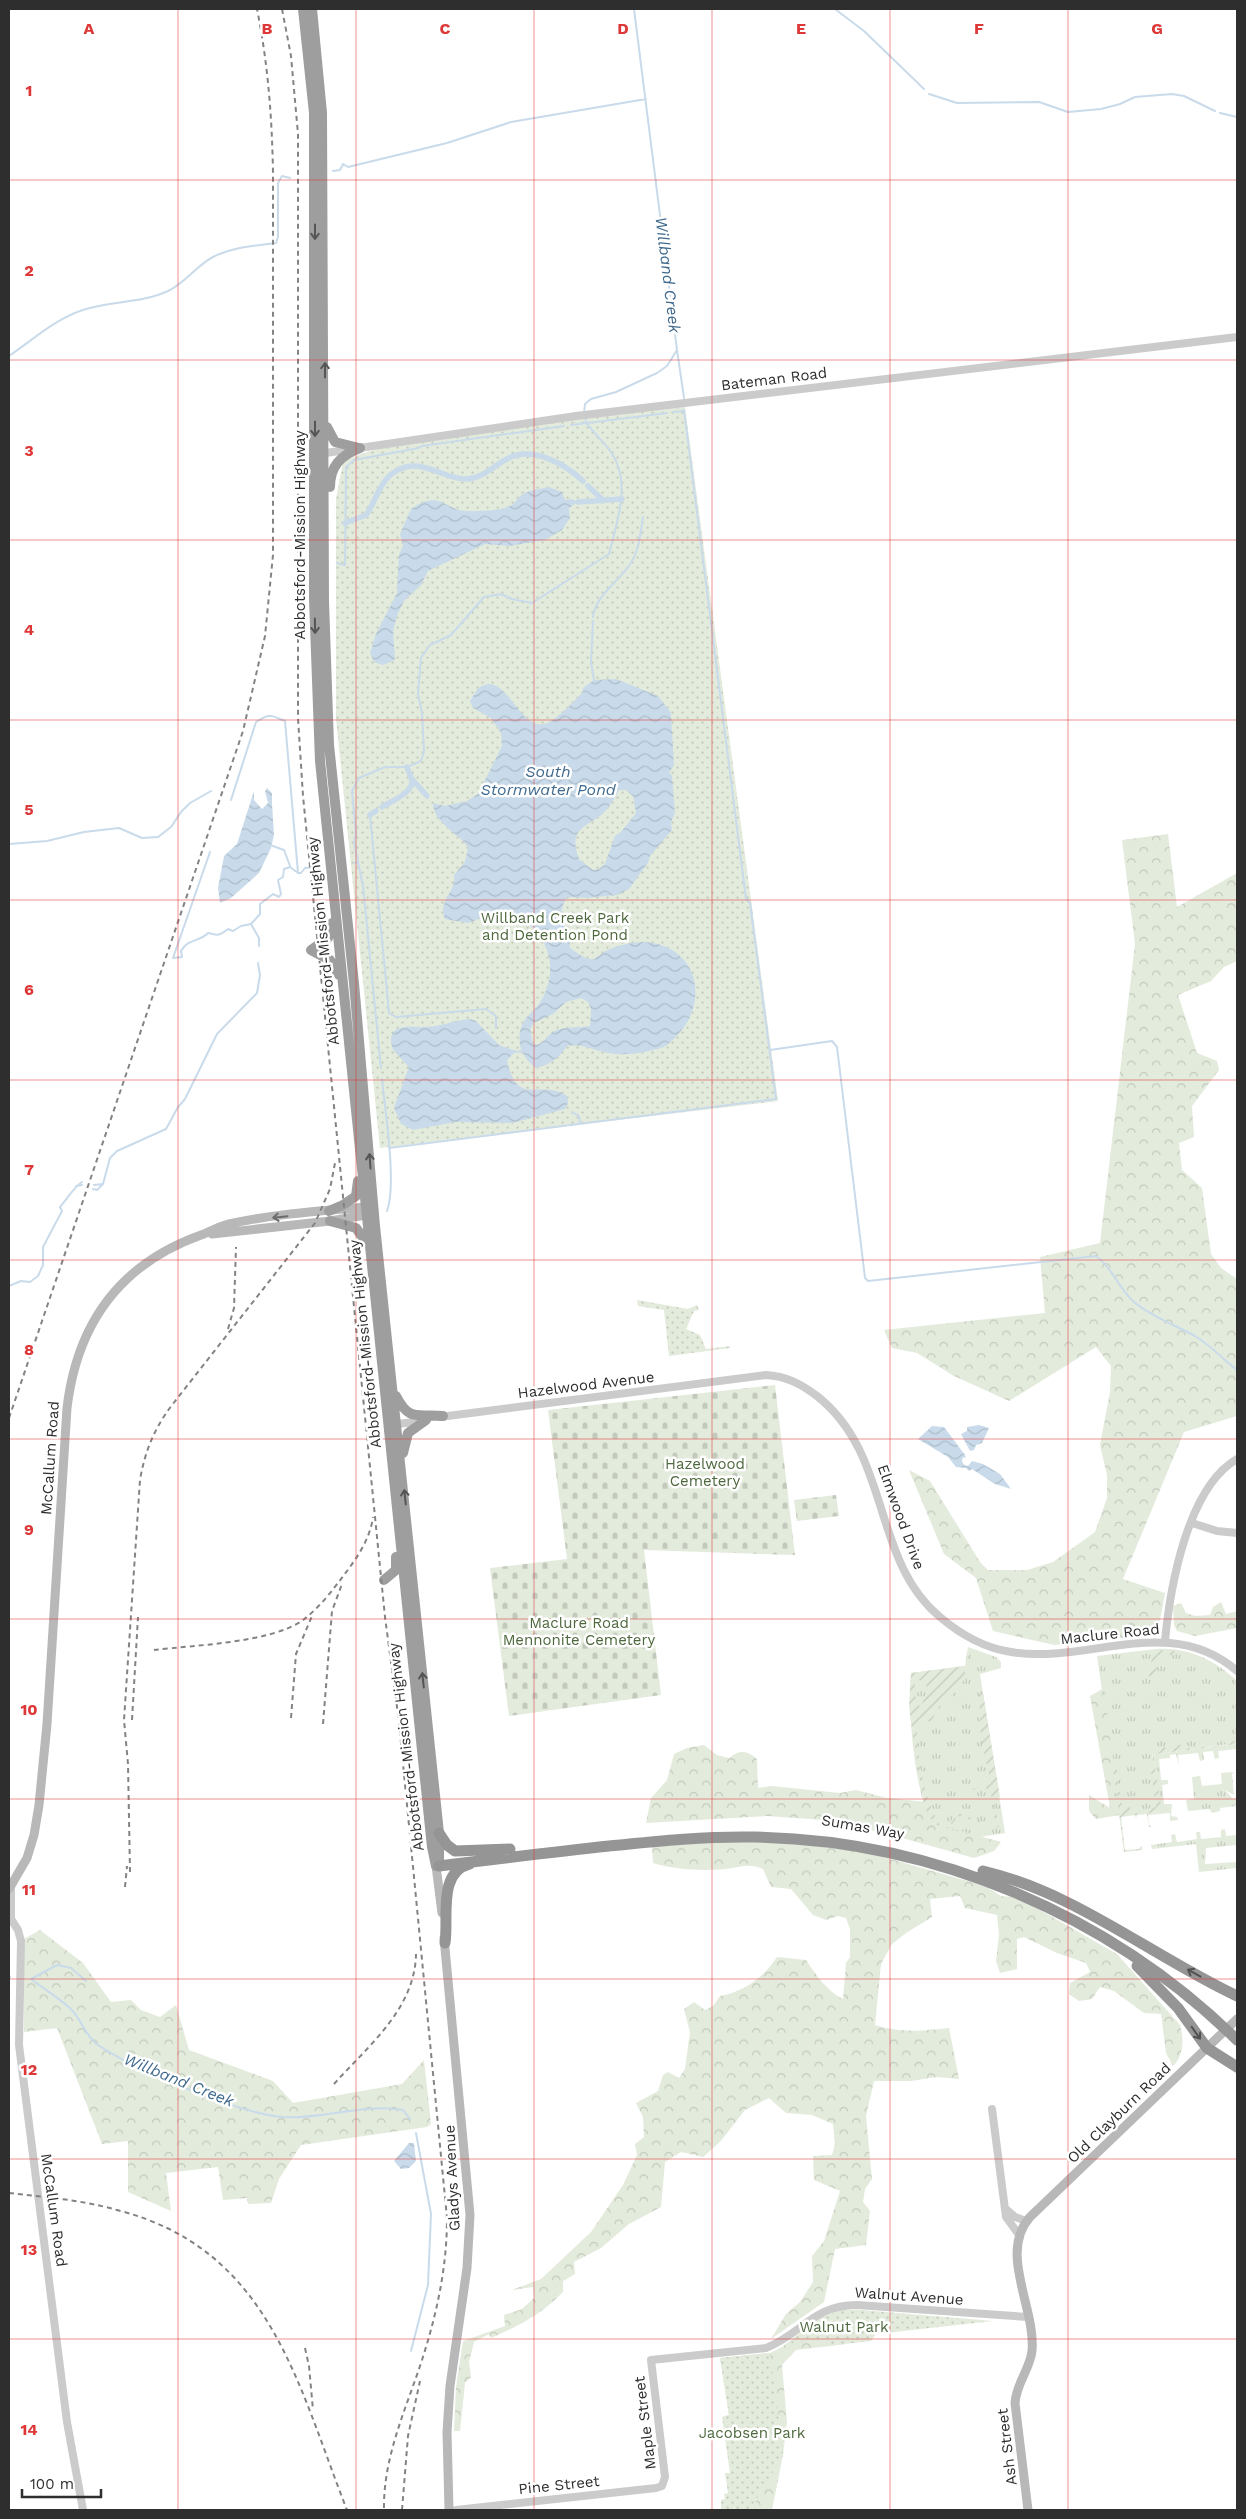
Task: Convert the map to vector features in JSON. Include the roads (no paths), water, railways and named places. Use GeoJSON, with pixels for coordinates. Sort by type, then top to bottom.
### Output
{"type":"FeatureCollection","features":[{"type":"Feature","properties":{"kind":"highway","name":"Abbotsford-Mission Highway"},"geometry":{"type":"LineString","coordinates":[[303,9],[314,113],[319,454],[326,672],[325,746],[344,940],[342,948],[347,966],[357,1087]]}},
{"type":"Feature","properties":{"kind":"highway","name":"Abbotsford-Mission Highway"},"geometry":{"type":"LineString","coordinates":[[312,9],[322,113],[325,419],[319,454],[316,678],[330,868],[343,989],[357,1087],[369,1211],[397,1424],[397,1463],[406,1615],[438,1865]]}},
{"type":"Feature","properties":{"kind":"highway"},"geometry":{"type":"LineString","coordinates":[[325,419],[328,432],[335,442],[343,446],[360,448]]}},
{"type":"Feature","properties":{"kind":"highway"},"geometry":{"type":"LineString","coordinates":[[324,602],[328,563],[330,478],[341,458],[360,448]]}},
{"type":"Feature","properties":{"kind":"highway"},"geometry":{"type":"LineString","coordinates":[[330,868],[332,931],[326,940],[311,950],[333,963],[343,989]]}},
{"type":"Feature","properties":{"kind":"highway"},"geometry":{"type":"LineString","coordinates":[[357,1087],[358,1192],[330,1216],[356,1228],[366,1240],[370,1253]]}},
{"type":"Feature","properties":{"kind":"highway","name":"Abbotsford-Mission Highway"},"geometry":{"type":"LineString","coordinates":[[369,1211],[370,1253],[388,1414],[397,1463],[440,1833],[438,1865]]}},
{"type":"Feature","properties":{"kind":"highway"},"geometry":{"type":"LineString","coordinates":[[393,1389],[403,1408],[412,1415],[443,1416]]}},
{"type":"Feature","properties":{"kind":"highway"},"geometry":{"type":"LineString","coordinates":[[388,1414],[397,1424]]}},
{"type":"Feature","properties":{"kind":"highway"},"geometry":{"type":"LineString","coordinates":[[406,1615],[400,1590],[396,1584],[384,1580],[396,1570],[397,1565],[390,1487],[408,1433],[426,1420]]}},
{"type":"Feature","properties":{"kind":"highway","name":"Sumas Way"},"geometry":{"type":"LineString","coordinates":[[438,1865],[510,1853],[697,1831],[779,1831],[873,1842],[928,1854],[982,1871],[1066,1908],[1125,1941],[1191,1989],[1237,2030]]}},
{"type":"Feature","properties":{"kind":"highway"},"geometry":{"type":"LineString","coordinates":[[440,1833],[447,1846],[454,1851],[510,1853]]}},
{"type":"Feature","properties":{"kind":"highway","name":"Sumas Way"},"geometry":{"type":"LineString","coordinates":[[510,1853],[710,1837],[803,1839],[870,1849],[926,1861],[981,1879],[1039,1903],[1092,1930],[1142,1962],[1184,1993],[1237,2040]]}},
{"type":"Feature","properties":{"kind":"highway"},"geometry":{"type":"LineString","coordinates":[[445,1943],[448,1886],[451,1878],[467,1864],[510,1853]]}},
{"type":"Feature","properties":{"kind":"highway"},"geometry":{"type":"LineString","coordinates":[[982,1871],[1014,1880],[1071,1905],[1237,1996]]}},
{"type":"Feature","properties":{"kind":"highway"},"geometry":{"type":"LineString","coordinates":[[1039,1903],[1111,1947],[1138,1967],[1178,2008],[1210,2045],[1237,2067]]}},
{"type":"Feature","properties":{"kind":"main road","name":"McCallum Road"},"geometry":{"type":"LineString","coordinates":[[10,1888],[27,1858],[34,1835],[47,1724],[66,1408],[72,1372],[87,1332],[98,1313],[120,1286],[161,1253],[204,1234],[369,1211]]}},
{"type":"Feature","properties":{"kind":"main road","name":"Gladys Avenue"},"geometry":{"type":"LineString","coordinates":[[438,1865],[470,2215],[466,2276],[450,2386],[447,2432],[449,2510]]}},
{"type":"Feature","properties":{"kind":"main road","name":"Old Clayburn Road"},"geometry":{"type":"LineString","coordinates":[[1022,2228],[1237,2019]]}},
{"type":"Feature","properties":{"kind":"main road","name":"Ash Street"},"geometry":{"type":"LineString","coordinates":[[1022,2228],[1017,2256],[1028,2316],[1032,2353],[1018,2387],[1015,2403],[1028,2510]]}},
{"type":"Feature","properties":{"kind":"street","name":"Bateman Road"},"geometry":{"type":"LineString","coordinates":[[319,454],[590,414],[1237,337]]}},
{"type":"Feature","properties":{"kind":"street","name":"Hazelwood Avenue"},"geometry":{"type":"LineString","coordinates":[[397,1424],[443,1416],[766,1375],[779,1377]]}},
{"type":"Feature","properties":{"kind":"street","name":"Elmwood Drive"},"geometry":{"type":"LineString","coordinates":[[779,1377],[804,1386],[825,1403],[848,1428],[868,1468],[902,1567],[919,1596],[942,1619],[966,1636],[1009,1652]]}},
{"type":"Feature","properties":{"kind":"street"},"geometry":{"type":"LineString","coordinates":[[1165,1641],[1171,1591],[1192,1522],[1205,1490],[1220,1472],[1237,1459]]}},
{"type":"Feature","properties":{"kind":"street"},"geometry":{"type":"LineString","coordinates":[[1192,1522],[1217,1531],[1237,1533]]}},
{"type":"Feature","properties":{"kind":"street","name":"Maclure Road"},"geometry":{"type":"LineString","coordinates":[[1009,1652],[1062,1653],[1165,1641],[1202,1649],[1236,1668]]}},
{"type":"Feature","properties":{"kind":"street"},"geometry":{"type":"LineString","coordinates":[[10,1888],[10,1918]]}},
{"type":"Feature","properties":{"kind":"street","name":"McCallum Road"},"geometry":{"type":"LineString","coordinates":[[10,1918],[18,1930],[22,1952],[19,2044],[68,2422],[83,2510]]}},
{"type":"Feature","properties":{"kind":"street"},"geometry":{"type":"LineString","coordinates":[[992,2109],[1009,2223],[1022,2228]]}},
{"type":"Feature","properties":{"kind":"street"},"geometry":{"type":"LineString","coordinates":[[1006,2210],[1015,2217],[1022,2228]]}},
{"type":"Feature","properties":{"kind":"street","name":"Walnut Avenue"},"geometry":{"type":"LineString","coordinates":[[651,2360],[766,2348],[776,2344],[820,2312],[839,2306],[857,2305],[1028,2316]]}},
{"type":"Feature","properties":{"kind":"street","name":"Maple Street"},"geometry":{"type":"LineString","coordinates":[[651,2360],[663,2451],[665,2483]]}},
{"type":"Feature","properties":{"kind":"street","name":"Pine Street"},"geometry":{"type":"LineString","coordinates":[[456,2510],[656,2488],[665,2483]]}},
{"type":"Feature","properties":{"kind":"water"},"geometry":{"type":"Polygon","coordinates":[[[549,487],[562,492],[565,500],[572,499],[578,502],[569,508],[570,518],[562,530],[545,540],[509,546],[485,544],[428,571],[421,585],[404,601],[398,613],[393,631],[395,660],[383,665],[374,662],[370,653],[376,634],[397,593],[399,555],[403,545],[400,534],[411,509],[421,503],[436,501],[461,510],[497,510],[512,505],[526,492],[549,487]]]}},
{"type":"Feature","properties":{"kind":"water","name":"South Stormwater Pond"},"geometry":{"type":"Polygon","coordinates":[[[616,679],[658,696],[671,713],[674,765],[669,773],[672,775],[675,813],[671,822],[672,830],[650,856],[648,863],[629,889],[617,895],[587,898],[567,897],[563,905],[562,918],[568,934],[570,948],[582,956],[591,959],[623,945],[644,942],[659,944],[681,957],[689,967],[694,978],[694,1005],[685,1026],[664,1047],[642,1053],[619,1054],[572,1045],[567,1046],[554,1060],[536,1068],[526,1059],[519,1041],[524,1021],[539,1004],[548,986],[550,966],[544,942],[532,927],[497,912],[468,923],[445,919],[443,906],[453,886],[454,875],[465,862],[468,847],[441,822],[434,810],[433,803],[445,806],[467,801],[478,794],[502,746],[501,733],[491,718],[473,708],[470,701],[478,688],[488,684],[496,686],[503,691],[529,720],[536,724],[544,724],[565,710],[583,692],[583,688],[594,680],[616,679]],[[619,790],[605,811],[582,828],[576,837],[576,850],[579,859],[593,870],[599,869],[605,864],[615,836],[621,832],[636,813],[633,796],[626,790],[619,790]],[[581,998],[566,1002],[553,1014],[534,1023],[530,1029],[533,1043],[539,1044],[557,1030],[590,1026],[591,1009],[588,1002],[581,998]]]}},
{"type":"Feature","properties":{"kind":"water"},"geometry":{"type":"Polygon","coordinates":[[[267,788],[272,793],[274,835],[271,848],[259,873],[231,898],[220,903],[218,888],[224,856],[237,844],[254,791],[254,800],[262,809],[268,803],[265,791],[267,788]]]}},
{"type":"Feature","properties":{"kind":"water"},"geometry":{"type":"Polygon","coordinates":[[[470,1019],[476,1021],[499,1045],[516,1051],[507,1060],[511,1075],[517,1084],[531,1090],[557,1091],[567,1096],[568,1103],[565,1109],[512,1123],[456,1122],[413,1130],[401,1124],[394,1108],[409,1067],[393,1050],[391,1041],[395,1030],[405,1027],[430,1027],[470,1019]]]}},
{"type":"Feature","properties":{"kind":"water"},"geometry":{"type":"Polygon","coordinates":[[[979,1425],[989,1428],[982,1443],[976,1445],[974,1450],[970,1451],[961,1434],[967,1431],[967,1427],[979,1425]]]}},
{"type":"Feature","properties":{"kind":"water"},"geometry":{"type":"Polygon","coordinates":[[[932,1426],[944,1427],[965,1455],[966,1458],[963,1457],[962,1461],[964,1465],[968,1466],[972,1461],[983,1464],[1000,1474],[1011,1489],[995,1484],[972,1469],[969,1471],[966,1468],[956,1467],[948,1457],[918,1439],[932,1426]]]}},
{"type":"Feature","properties":{"kind":"water"},"geometry":{"type":"Polygon","coordinates":[[[409,2143],[414,2143],[416,2161],[409,2168],[401,2169],[394,2161],[409,2143]]]}},
{"type":"Feature","properties":{"kind":"waterway","name":"Willband Creek"},"geometry":{"type":"LineString","coordinates":[[584,413],[585,404],[591,399],[616,392],[657,373],[667,366],[677,350],[634,9]]}},
{"type":"Feature","properties":{"kind":"waterway"},"geometry":{"type":"LineString","coordinates":[[835,9],[864,31],[924,89]]}},
{"type":"Feature","properties":{"kind":"waterway"},"geometry":{"type":"LineString","coordinates":[[929,94],[957,103],[1039,102],[1068,112],[1101,109],[1120,104],[1135,97],[1172,94],[1184,96],[1215,111]]}},
{"type":"Feature","properties":{"kind":"waterway"},"geometry":{"type":"LineString","coordinates":[[333,171],[340,170],[343,164],[348,167],[447,143],[511,122],[646,99]]}},
{"type":"Feature","properties":{"kind":"waterway"},"geometry":{"type":"LineString","coordinates":[[1220,113],[1237,117]]}},
{"type":"Feature","properties":{"kind":"waterway"},"geometry":{"type":"LineString","coordinates":[[9,356],[55,323],[75,313],[96,306],[158,295],[180,284],[213,257],[244,247],[276,243],[278,237],[278,183],[282,176],[290,178]]}},
{"type":"Feature","properties":{"kind":"waterway"},"geometry":{"type":"LineString","coordinates":[[677,350],[684,398]]}},
{"type":"Feature","properties":{"kind":"waterway"},"geometry":{"type":"LineString","coordinates":[[389,1148],[776,1099],[750,903],[746,899],[684,410]]}},
{"type":"Feature","properties":{"kind":"waterway"},"geometry":{"type":"LineString","coordinates":[[673,412],[683,411]]}},
{"type":"Feature","properties":{"kind":"waterway"},"geometry":{"type":"LineString","coordinates":[[571,425],[667,413]]}},
{"type":"Feature","properties":{"kind":"waterway","name":"Willband Creek"},"geometry":{"type":"LineString","coordinates":[[355,863],[358,862],[354,842],[356,833],[352,791],[359,778],[385,767],[407,767],[421,761],[424,752],[422,713],[418,694],[421,658],[430,645],[451,635],[484,597],[501,594],[512,599],[532,603],[609,554],[619,515],[622,489],[621,476],[611,452],[589,426],[585,418]]}},
{"type":"Feature","properties":{"kind":"waterway"},"geometry":{"type":"LineString","coordinates":[[337,563],[345,565],[346,467],[354,460],[422,446],[564,426]]}},
{"type":"Feature","properties":{"kind":"waterway"},"geometry":{"type":"LineString","coordinates":[[345,523],[366,515],[382,485],[390,475],[405,467],[423,467],[448,476],[466,479],[482,475],[507,459],[527,454],[548,458],[567,468],[583,481]]}},
{"type":"Feature","properties":{"kind":"waterway"},"geometry":{"type":"LineString","coordinates":[[588,486],[603,500]]}},
{"type":"Feature","properties":{"kind":"waterway"},"geometry":{"type":"LineString","coordinates":[[578,502],[622,499]]}},
{"type":"Feature","properties":{"kind":"waterway"},"geometry":{"type":"LineString","coordinates":[[593,617],[595,608],[605,592],[631,563],[639,541],[643,517]]}},
{"type":"Feature","properties":{"kind":"waterway"},"geometry":{"type":"LineString","coordinates":[[593,621],[591,662],[594,680]]}},
{"type":"Feature","properties":{"kind":"waterway"},"geometry":{"type":"LineString","coordinates":[[231,800],[256,722],[268,716],[274,716],[285,721],[298,873]]}},
{"type":"Feature","properties":{"kind":"waterway"},"geometry":{"type":"LineString","coordinates":[[382,807],[405,793],[411,786],[412,780],[407,767]]}},
{"type":"Feature","properties":{"kind":"waterway"},"geometry":{"type":"LineString","coordinates":[[412,779],[427,796]]}},
{"type":"Feature","properties":{"kind":"waterway"},"geometry":{"type":"LineString","coordinates":[[9,844],[47,841],[84,832],[119,828],[142,838],[158,837],[171,827],[190,803],[211,791]]}},
{"type":"Feature","properties":{"kind":"waterway"},"geometry":{"type":"LineString","coordinates":[[370,815],[376,811]]}},
{"type":"Feature","properties":{"kind":"waterway"},"geometry":{"type":"LineString","coordinates":[[370,815],[389,1013],[396,1017],[486,1009],[496,1016],[496,1028]]}},
{"type":"Feature","properties":{"kind":"waterway"},"geometry":{"type":"LineString","coordinates":[[270,845],[284,850],[290,866]]}},
{"type":"Feature","properties":{"kind":"waterway"},"geometry":{"type":"LineString","coordinates":[[210,852],[173,958],[182,957],[181,951],[187,944],[208,933],[218,935],[228,929],[233,931],[241,926],[251,924]]}},
{"type":"Feature","properties":{"kind":"waterway"},"geometry":{"type":"LineString","coordinates":[[358,862],[363,886],[381,1068]]}},
{"type":"Feature","properties":{"kind":"waterway","name":"Willband Creek"},"geometry":{"type":"LineString","coordinates":[[259,946],[259,938],[251,924],[260,914],[260,904],[273,894],[279,897],[281,894],[278,880],[283,877],[284,869],[290,867],[301,873],[305,868],[314,867],[322,876]]}},
{"type":"Feature","properties":{"kind":"waterway","name":"Willband Creek"},"geometry":{"type":"LineString","coordinates":[[94,1185],[103,1184],[110,1158],[117,1151],[166,1129],[178,1107],[185,1099],[217,1034],[257,993],[260,975],[258,963]]}},
{"type":"Feature","properties":{"kind":"waterway"},"geometry":{"type":"LineString","coordinates":[[770,1050],[832,1041],[837,1047],[865,1278],[868,1281],[1096,1256],[1107,1266],[1134,1302],[1201,1340],[1237,1370]]}},
{"type":"Feature","properties":{"kind":"waterway"},"geometry":{"type":"LineString","coordinates":[[514,1052],[524,1051]]}},
{"type":"Feature","properties":{"kind":"waterway"},"geometry":{"type":"LineString","coordinates":[[382,1079],[391,1166],[390,1199],[387,1211]]}},
{"type":"Feature","properties":{"kind":"waterway"},"geometry":{"type":"LineString","coordinates":[[572,1112],[579,1116],[580,1123]]}},
{"type":"Feature","properties":{"kind":"waterway","name":"Willband Creek"},"geometry":{"type":"LineString","coordinates":[[9,1286],[21,1281],[30,1282],[38,1276],[43,1265],[43,1247],[62,1211],[60,1207],[82,1182]]}},
{"type":"Feature","properties":{"kind":"waterway","name":"Willband Creek"},"geometry":{"type":"LineString","coordinates":[[93,1189],[97,1190],[103,1184]]}},
{"type":"Feature","properties":{"kind":"waterway","name":"Willband Creek"},"geometry":{"type":"LineString","coordinates":[[76,1186],[82,1185]]}},
{"type":"Feature","properties":{"kind":"waterway","name":"Willband Creek"},"geometry":{"type":"LineString","coordinates":[[86,1981],[71,1968],[57,1965],[31,1979],[71,2009],[94,2042],[115,2055],[161,2078],[240,2108],[263,2114],[297,2117],[388,2108],[403,2110],[410,2119]]}},
{"type":"Feature","properties":{"kind":"waterway","name":"Willband Creek"},"geometry":{"type":"LineString","coordinates":[[411,2351],[428,2285],[431,2214],[416,2133]]}},
{"type":"Feature","properties":{"kind":"railway"},"geometry":{"type":"LineString","coordinates":[[9,1418],[243,731],[265,636],[273,555],[273,173],[269,91],[257,9]]}},
{"type":"Feature","properties":{"kind":"railway"},"geometry":{"type":"LineString","coordinates":[[282,9],[291,56],[298,134],[298,718],[303,796],[385,1617],[399,1722],[447,2218],[443,2272],[437,2307],[422,2360],[391,2452],[387,2471],[384,2510]]}},
{"type":"Feature","properties":{"kind":"railway"},"geometry":{"type":"LineString","coordinates":[[130,1872],[128,1764],[124,1720],[140,1480],[145,1459],[155,1432],[172,1405],[315,1223],[330,1189],[335,1163]]}},
{"type":"Feature","properties":{"kind":"railway"},"geometry":{"type":"LineString","coordinates":[[228,1329],[234,1308],[236,1247]]}},
{"type":"Feature","properties":{"kind":"railway"},"geometry":{"type":"LineString","coordinates":[[154,1650],[253,1638],[289,1628],[303,1620],[325,1599],[354,1562],[366,1541],[373,1517]]}},
{"type":"Feature","properties":{"kind":"railway"},"geometry":{"type":"LineString","coordinates":[[323,1724],[332,1611],[342,1584]]}},
{"type":"Feature","properties":{"kind":"railway"},"geometry":{"type":"LineString","coordinates":[[291,1718],[296,1654],[312,1616]]}},
{"type":"Feature","properties":{"kind":"railway"},"geometry":{"type":"LineString","coordinates":[[132,1720],[138,1617]]}},
{"type":"Feature","properties":{"kind":"railway"},"geometry":{"type":"LineString","coordinates":[[125,1887],[127,1866]]}},
{"type":"Feature","properties":{"kind":"railway"},"geometry":{"type":"LineString","coordinates":[[334,2084],[375,2041],[399,2009],[408,1992],[414,1974],[416,1954]]}},
{"type":"Feature","properties":{"kind":"railway"},"geometry":{"type":"LineString","coordinates":[[9,2193],[77,2201],[117,2210],[169,2229],[210,2255],[244,2289],[271,2327],[293,2370],[347,2510]]}},
{"type":"Feature","properties":{"kind":"railway"},"geometry":{"type":"LineString","coordinates":[[305,2348],[309,2366],[313,2410]]}},
{"type":"Feature","properties":{"kind":"railway"},"geometry":{"type":"LineString","coordinates":[[402,2510],[408,2436],[420,2381]]}},
{"type":"Feature","properties":{"kind":"park label","name":"Willband Creek Park and Detention Pond"},"geometry":{"type":"Point","coordinates":[555,926]}},
{"type":"Feature","properties":{"kind":"park label","name":"Hazelwood Cemetery"},"geometry":{"type":"Point","coordinates":[705,1472]}},
{"type":"Feature","properties":{"kind":"park label","name":"Maclure Road Mennonite Cemetery"},"geometry":{"type":"Point","coordinates":[579,1632]}},
{"type":"Feature","properties":{"kind":"park label","name":"Walnut Park"},"geometry":{"type":"Point","coordinates":[844,2327]}},
{"type":"Feature","properties":{"kind":"park label","name":"Jacobsen Park"},"geometry":{"type":"Point","coordinates":[752,2433]}}]}
